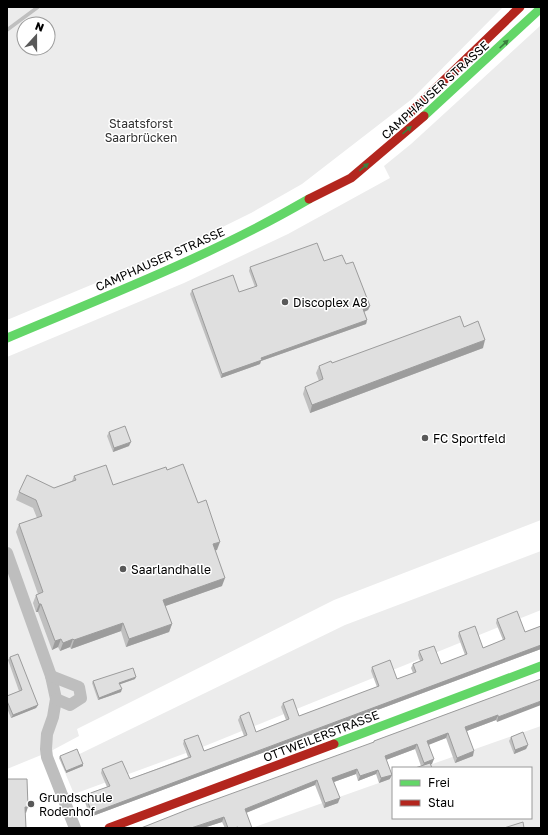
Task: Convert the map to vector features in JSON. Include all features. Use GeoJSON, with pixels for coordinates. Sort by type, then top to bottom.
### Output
{"type":"FeatureCollection","features":[{"type":"Feature","properties":{"kind":"main road","name":"CAMPHAUSER STRASSE"},"geometry":{"type":"LineString","coordinates":[[403,119],[520,7]]}},
{"type":"Feature","properties":{"kind":"main road","name":"CAMPHAUSER STRASSE"},"geometry":{"type":"LineString","coordinates":[[7,338],[200,256],[257,228],[318,193],[351,178],[444,98],[541,8]]}},
{"type":"Feature","properties":{"kind":"main road","name":"CAMPHAUSER STRASSE"},"geometry":{"type":"LineString","coordinates":[[318,193],[332,178]]}},
{"type":"Feature","properties":{"kind":"main road","name":"OTTWEILERSTRASSE"},"geometry":{"type":"LineString","coordinates":[[109,828],[541,666]]}},
{"type":"Feature","properties":{"kind":"street"},"geometry":{"type":"LineString","coordinates":[[7,553],[51,676],[56,699],[54,717],[47,734],[46,749],[75,828]]}},
{"type":"Feature","properties":{"kind":"street"},"geometry":{"type":"LineString","coordinates":[[51,676],[79,687],[81,698],[70,705],[56,699]]}},
{"type":"Feature","properties":{"kind":"green space","name":"Staatsforst Saarbrücken"},"geometry":{"type":"Polygon","coordinates":[[[7,7],[503,7],[412,99],[302,184],[251,213],[182,247],[7,320],[7,7]]]}},
{"type":"Feature","properties":{"kind":"green space"},"geometry":{"type":"Polygon","coordinates":[[[541,25],[541,520],[334,600],[77,729],[79,736],[51,751],[7,769],[7,357],[184,283],[288,234],[390,178],[384,166],[411,144],[541,25]]]}},
{"type":"Feature","properties":{"kind":"green space"},"geometry":{"type":"Polygon","coordinates":[[[541,551],[541,610],[200,748],[183,744],[186,753],[74,794],[61,763],[345,625],[541,551]]]}},
{"type":"Feature","properties":{"kind":"green space"},"geometry":{"type":"Polygon","coordinates":[[[541,726],[541,828],[252,828],[392,778],[392,819],[532,819],[532,767],[424,767],[541,726]]]}},
{"type":"Feature","properties":{"kind":"building"},"geometry":{"type":"Polygon","coordinates":[[[317,243],[324,261],[342,255],[346,264],[353,262],[370,306],[363,309],[367,320],[261,358],[262,360],[222,374],[192,290],[233,275],[239,292],[257,286],[250,267],[317,243]]]}},
{"type":"Feature","properties":{"kind":"building"},"geometry":{"type":"Polygon","coordinates":[[[460,316],[464,327],[478,321],[485,340],[312,405],[305,387],[323,379],[319,366],[331,361],[332,363],[460,316]]]}},
{"type":"Feature","properties":{"kind":"building"},"geometry":{"type":"Polygon","coordinates":[[[125,426],[131,442],[114,448],[109,432],[125,426]]]}},
{"type":"Feature","properties":{"kind":"building","name":"Saarlandhalle"},"geometry":{"type":"Polygon","coordinates":[[[183,464],[198,503],[206,500],[220,542],[213,544],[225,578],[163,600],[172,624],[129,639],[123,623],[63,643],[61,639],[55,641],[36,595],[43,592],[19,524],[42,516],[36,500],[19,492],[27,475],[54,488],[76,480],[74,476],[106,465],[113,485],[166,467],[167,470],[183,464]]]}},
{"type":"Feature","properties":{"kind":"building"},"geometry":{"type":"Polygon","coordinates":[[[517,611],[525,632],[541,626],[541,645],[92,813],[85,795],[110,786],[102,769],[122,761],[130,779],[191,757],[184,740],[198,735],[204,751],[247,735],[240,716],[249,712],[256,732],[289,719],[283,703],[293,699],[299,716],[379,686],[372,667],[390,660],[397,679],[416,672],[413,664],[423,660],[419,651],[434,646],[441,664],[467,654],[459,632],[475,626],[483,648],[505,639],[497,619],[517,611]]]}},
{"type":"Feature","properties":{"kind":"building"},"geometry":{"type":"Polygon","coordinates":[[[18,654],[38,705],[13,715],[7,701],[7,696],[22,690],[10,657],[18,654]]]}},
{"type":"Feature","properties":{"kind":"building"},"geometry":{"type":"Polygon","coordinates":[[[133,668],[136,677],[119,683],[122,689],[99,698],[93,681],[133,668]]]}},
{"type":"Feature","properties":{"kind":"building"},"geometry":{"type":"Polygon","coordinates":[[[541,679],[541,701],[498,717],[498,715],[465,727],[474,751],[457,758],[448,733],[427,741],[434,759],[424,763],[417,744],[385,756],[392,775],[381,778],[378,770],[360,776],[357,769],[332,778],[340,798],[325,803],[317,780],[245,809],[252,828],[228,828],[224,817],[191,828],[141,828],[189,809],[374,742],[541,679]]]}},
{"type":"Feature","properties":{"kind":"building"},"geometry":{"type":"Polygon","coordinates":[[[523,732],[528,745],[515,750],[511,737],[523,732]]]}},
{"type":"Feature","properties":{"kind":"building"},"geometry":{"type":"Polygon","coordinates":[[[77,749],[83,764],[66,771],[60,756],[77,749]]]}},
{"type":"Feature","properties":{"kind":"building"},"geometry":{"type":"Polygon","coordinates":[[[430,763],[432,767],[418,767],[430,763]]]}},
{"type":"Feature","properties":{"kind":"building"},"geometry":{"type":"Polygon","coordinates":[[[7,779],[27,779],[28,807],[25,807],[26,828],[7,828],[7,779]]]}},
{"type":"Feature","properties":{"kind":"building"},"geometry":{"type":"Polygon","coordinates":[[[523,822],[524,828],[504,828],[523,822]]]}},
{"type":"Feature","properties":{"kind":"waterway"},"geometry":{"type":"LineString","coordinates":[[7,30],[38,7]]}},
{"type":"Feature","properties":{"kind":"traffic: fast"},"geometry":{"type":"LineString","coordinates":[[424,116],[541,8]]}},
{"type":"Feature","properties":{"kind":"traffic: fast"},"geometry":{"type":"LineString","coordinates":[[7,338],[122,290],[198,256],[236,238],[309,199]]}},
{"type":"Feature","properties":{"kind":"traffic: fast"},"geometry":{"type":"LineString","coordinates":[[334,744],[541,666]]}},
{"type":"Feature","properties":{"kind":"traffic: jam"},"geometry":{"type":"LineString","coordinates":[[410,113],[520,7]]}},
{"type":"Feature","properties":{"kind":"traffic: jam"},"geometry":{"type":"LineString","coordinates":[[309,199],[351,178],[424,116]]}},
{"type":"Feature","properties":{"kind":"traffic: jam"},"geometry":{"type":"LineString","coordinates":[[109,828],[334,744]]}},
{"type":"Feature","properties":{"kind":"place","name":"Discoplex A8"},"geometry":{"type":"Point","coordinates":[285,302]}},
{"type":"Feature","properties":{"kind":"place","name":"FC Sportfeld"},"geometry":{"type":"Point","coordinates":[425,438]}},
{"type":"Feature","properties":{"kind":"place","name":"Saarlandhalle"},"geometry":{"type":"Point","coordinates":[123,569]}},
{"type":"Feature","properties":{"kind":"place","name":"Grundschule Rodenhof"},"geometry":{"type":"Point","coordinates":[31,804]}}]}
